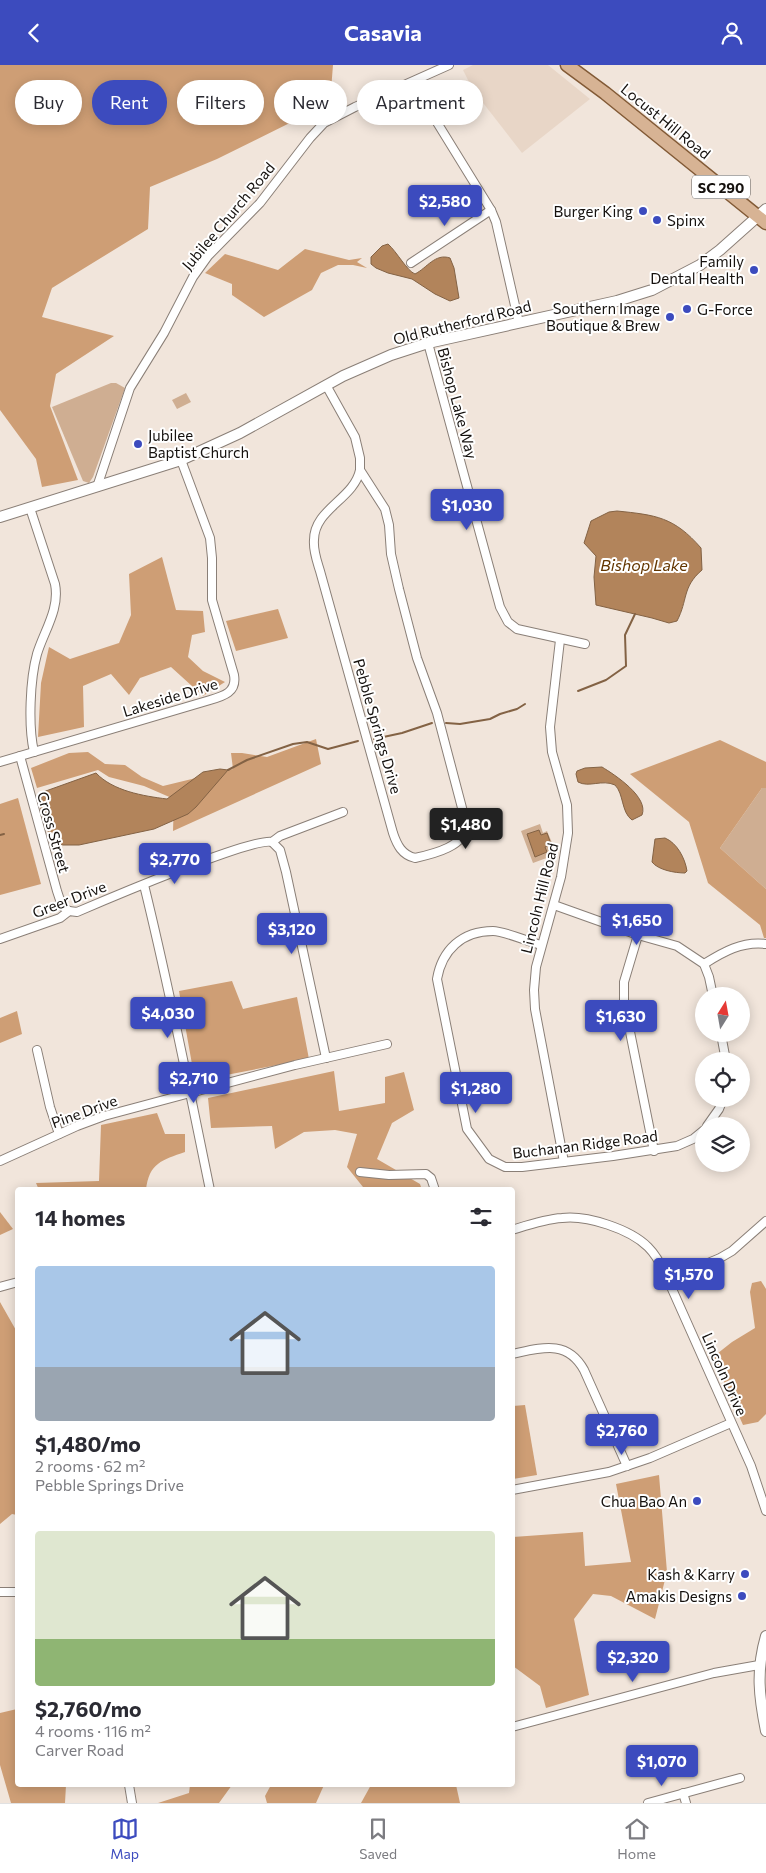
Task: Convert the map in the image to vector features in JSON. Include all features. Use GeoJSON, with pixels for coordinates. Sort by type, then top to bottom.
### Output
{"type":"FeatureCollection","features":[{"type":"Feature","properties":{"kind":"main road","name":"Locust Hill Road"},"geometry":{"type":"LineString","coordinates":[[567,65],[763,216]]}},
{"type":"Feature","properties":{"kind":"street","name":"Jubilee Church Road"},"geometry":{"type":"LineString","coordinates":[[97,487],[130,388],[164,333],[193,277],[208,256],[260,203],[310,137],[324,123],[348,110],[449,65]]}},
{"type":"Feature","properties":{"kind":"street"},"geometry":{"type":"LineString","coordinates":[[439,125],[491,210],[496,222],[519,323]]}},
{"type":"Feature","properties":{"kind":"street"},"geometry":{"type":"LineString","coordinates":[[411,263],[491,210]]}},
{"type":"Feature","properties":{"kind":"street","name":"Old Rutherford Road"},"geometry":{"type":"LineString","coordinates":[[0,517],[181,460],[240,433],[326,385],[375,361],[428,343],[617,301],[652,290],[700,265],[763,216]]}},
{"type":"Feature","properties":{"kind":"street","name":"Bishop Lake Way"},"geometry":{"type":"LineString","coordinates":[[428,343],[500,607],[508,622],[517,629],[585,644]]}},
{"type":"Feature","properties":{"kind":"street","name":"Pebble Springs Drive"},"geometry":{"type":"LineString","coordinates":[[326,385],[355,437],[360,458],[360,470],[354,485],[322,518],[316,529],[314,542],[320,571],[392,833],[403,853],[415,858],[458,842],[466,833],[466,823],[437,713],[417,658],[399,589],[391,554],[387,514],[383,504],[360,470]]}},
{"type":"Feature","properties":{"kind":"street","name":"Lakeside Drive"},"geometry":{"type":"LineString","coordinates":[[0,762],[210,700],[227,694],[234,686],[234,675],[212,600],[210,538],[181,460]]}},
{"type":"Feature","properties":{"kind":"street"},"geometry":{"type":"LineString","coordinates":[[30,508],[55,583],[57,595],[55,608],[39,648],[34,668],[31,737],[34,751]]}},
{"type":"Feature","properties":{"kind":"street","name":"Lincoln Hill Road"},"geometry":{"type":"LineString","coordinates":[[560,640],[550,727],[552,752],[567,805],[568,833],[566,855],[536,967],[534,990],[535,1009],[564,1162]]}},
{"type":"Feature","properties":{"kind":"street","name":"Cross Street"},"geometry":{"type":"LineString","coordinates":[[20,756],[57,891],[62,906],[69,911]]}},
{"type":"Feature","properties":{"kind":"street","name":"Greer Drive"},"geometry":{"type":"LineString","coordinates":[[0,939],[60,918],[69,911],[77,912],[240,849],[262,842],[272,842],[280,836],[343,813]]}},
{"type":"Feature","properties":{"kind":"street"},"geometry":{"type":"LineString","coordinates":[[272,842],[280,850],[286,872],[326,1058]]}},
{"type":"Feature","properties":{"kind":"street"},"geometry":{"type":"LineString","coordinates":[[144,885],[158,942],[209,1187]]}},
{"type":"Feature","properties":{"kind":"street"},"geometry":{"type":"LineString","coordinates":[[554,905],[638,935],[677,946],[704,964],[712,987]]}},
{"type":"Feature","properties":{"kind":"street","name":"Buchanan Ridge Road"},"geometry":{"type":"LineString","coordinates":[[541,945],[494,931],[477,933],[459,939],[448,951],[439,966],[437,979],[467,1129],[478,1146],[489,1159],[505,1167],[522,1167],[654,1151],[677,1146],[695,1137]]}},
{"type":"Feature","properties":{"kind":"street"},"geometry":{"type":"LineString","coordinates":[[638,935],[624,982],[624,1002],[654,1151]]}},
{"type":"Feature","properties":{"kind":"street"},"geometry":{"type":"LineString","coordinates":[[704,964],[728,949],[753,943],[766,944]]}},
{"type":"Feature","properties":{"kind":"street","name":"Pine Drive"},"geometry":{"type":"LineString","coordinates":[[0,1161],[104,1116],[387,1044]]}},
{"type":"Feature","properties":{"kind":"street"},"geometry":{"type":"LineString","coordinates":[[37,1050],[50,1107],[59,1134]]}},
{"type":"Feature","properties":{"kind":"street"},"geometry":{"type":"LineString","coordinates":[[360,1172],[389,1175],[426,1173],[431,1178],[433,1187]]}},
{"type":"Feature","properties":{"kind":"street","name":"Lincoln Drive"},"geometry":{"type":"LineString","coordinates":[[515,1228],[564,1217],[584,1219],[626,1232],[647,1246],[658,1260],[668,1280],[751,1466],[766,1511]]}},
{"type":"Feature","properties":{"kind":"street"},"geometry":{"type":"LineString","coordinates":[[668,1280],[720,1259],[766,1221]]}},
{"type":"Feature","properties":{"kind":"street"},"geometry":{"type":"LineString","coordinates":[[0,1287],[15,1283]]}},
{"type":"Feature","properties":{"kind":"street"},"geometry":{"type":"LineString","coordinates":[[515,1353],[543,1347],[552,1347],[567,1352],[576,1359],[584,1370],[628,1466]]}},
{"type":"Feature","properties":{"kind":"street"},"geometry":{"type":"LineString","coordinates":[[515,1490],[584,1478],[628,1466],[731,1423]]}},
{"type":"Feature","properties":{"kind":"street"},"geometry":{"type":"LineString","coordinates":[[0,1592],[15,1593]]}},
{"type":"Feature","properties":{"kind":"street"},"geometry":{"type":"LineString","coordinates":[[766,1636],[759,1665],[759,1687],[766,1731]]}},
{"type":"Feature","properties":{"kind":"street"},"geometry":{"type":"LineString","coordinates":[[515,1726],[714,1673],[759,1665]]}},
{"type":"Feature","properties":{"kind":"street"},"geometry":{"type":"LineString","coordinates":[[648,1803],[740,1779]]}},
{"type":"Feature","properties":{"kind":"street"},"geometry":{"type":"LineString","coordinates":[[128,1787],[132,1803]]}},
{"type":"Feature","properties":{"kind":"street"},"geometry":{"type":"LineString","coordinates":[[683,1793],[686,1803]]}},
{"type":"Feature","properties":{"kind":"shaded area"},"geometry":{"type":"Polygon","coordinates":[[[0,65],[333,65],[332,80],[274,80],[274,125],[286,125],[217,159],[150,187],[148,229],[52,288],[42,317],[114,336],[56,374],[50,406],[78,480],[42,487],[36,459],[0,410],[0,65]]]}},
{"type":"Feature","properties":{"kind":"shaded area"},"geometry":{"type":"Polygon","coordinates":[[[473,65],[548,65],[590,99],[522,153],[483,103],[483,80],[468,80],[463,70],[473,65]]]}},
{"type":"Feature","properties":{"kind":"shaded area"},"geometry":{"type":"Polygon","coordinates":[[[305,249],[349,260],[362,258],[357,262],[367,268],[353,265],[338,265],[321,273],[312,290],[264,317],[232,295],[232,284],[205,273],[225,254],[278,270],[305,249]]]}},
{"type":"Feature","properties":{"kind":"shaded area"},"geometry":{"type":"Polygon","coordinates":[[[111,383],[116,383],[125,388],[93,477],[89,483],[83,481],[52,407],[111,383]]]}},
{"type":"Feature","properties":{"kind":"shaded area"},"geometry":{"type":"Polygon","coordinates":[[[186,393],[191,402],[177,409],[172,400],[186,393]]]}},
{"type":"Feature","properties":{"kind":"shaded area"},"geometry":{"type":"Polygon","coordinates":[[[162,557],[176,610],[203,611],[205,632],[192,635],[188,657],[203,671],[225,682],[203,696],[171,667],[140,678],[129,695],[111,674],[83,686],[84,727],[38,737],[41,683],[49,647],[70,659],[119,643],[131,615],[129,574],[162,557]]]}},
{"type":"Feature","properties":{"kind":"shaded area"},"geometry":{"type":"Polygon","coordinates":[[[278,609],[288,638],[236,651],[226,621],[278,609]]]}},
{"type":"Feature","properties":{"kind":"shaded area"},"geometry":{"type":"Polygon","coordinates":[[[316,739],[321,764],[173,831],[174,799],[144,786],[109,777],[98,770],[37,788],[31,768],[69,753],[88,752],[105,764],[125,765],[142,777],[163,786],[233,769],[231,753],[267,757],[316,739]]]}},
{"type":"Feature","properties":{"kind":"shaded area"},"geometry":{"type":"Polygon","coordinates":[[[720,740],[766,762],[766,788],[762,788],[720,848],[766,889],[766,938],[764,938],[760,925],[708,883],[689,822],[630,774],[720,740]]]}},
{"type":"Feature","properties":{"kind":"shaded area"},"geometry":{"type":"Polygon","coordinates":[[[762,788],[766,788],[766,889],[720,848],[762,788]]]}},
{"type":"Feature","properties":{"kind":"shaded area"},"geometry":{"type":"Polygon","coordinates":[[[18,798],[41,884],[0,895],[0,804],[18,798]]]}},
{"type":"Feature","properties":{"kind":"shaded area"},"geometry":{"type":"Polygon","coordinates":[[[540,824],[543,833],[547,831],[553,845],[549,847],[552,856],[533,863],[521,831],[540,824]]]}},
{"type":"Feature","properties":{"kind":"shaded area"},"geometry":{"type":"Polygon","coordinates":[[[232,981],[243,1009],[297,997],[309,1059],[195,1081],[179,991],[232,981]]]}},
{"type":"Feature","properties":{"kind":"shaded area"},"geometry":{"type":"Polygon","coordinates":[[[17,1011],[22,1034],[0,1043],[0,1018],[17,1011]]]}},
{"type":"Feature","properties":{"kind":"shaded area"},"geometry":{"type":"Polygon","coordinates":[[[334,1071],[339,1111],[385,1103],[385,1077],[404,1072],[414,1110],[392,1123],[377,1159],[420,1184],[421,1187],[363,1187],[347,1167],[357,1134],[335,1130],[304,1132],[275,1149],[272,1126],[211,1128],[208,1098],[334,1071]]]}},
{"type":"Feature","properties":{"kind":"shaded area"},"geometry":{"type":"Polygon","coordinates":[[[157,1113],[165,1134],[185,1134],[185,1152],[163,1160],[158,1164],[150,1174],[147,1187],[38,1187],[36,1183],[99,1181],[101,1125],[157,1113]]]}},
{"type":"Feature","properties":{"kind":"shaded area"},"geometry":{"type":"Polygon","coordinates":[[[0,1212],[13,1229],[0,1235],[0,1212]]]}},
{"type":"Feature","properties":{"kind":"shaded area"},"geometry":{"type":"Polygon","coordinates":[[[761,1281],[766,1289],[766,1414],[758,1422],[743,1425],[713,1357],[732,1342],[755,1328],[750,1292],[752,1283],[761,1281]]]}},
{"type":"Feature","properties":{"kind":"shaded area"},"geometry":{"type":"Polygon","coordinates":[[[0,1302],[15,1328],[15,1515],[12,1514],[0,1524],[0,1302]]]}},
{"type":"Feature","properties":{"kind":"shaded area"},"geometry":{"type":"Polygon","coordinates":[[[525,1405],[537,1475],[515,1479],[515,1406],[525,1405]]]}},
{"type":"Feature","properties":{"kind":"shaded area"},"geometry":{"type":"Polygon","coordinates":[[[659,1475],[667,1572],[655,1619],[611,1596],[593,1594],[574,1619],[589,1695],[546,1708],[540,1686],[515,1667],[515,1537],[583,1532],[585,1566],[631,1562],[616,1484],[659,1475]]]}},
{"type":"Feature","properties":{"kind":"shaded area"},"geometry":{"type":"Polygon","coordinates":[[[15,1709],[15,1787],[66,1787],[65,1803],[11,1803],[0,1765],[0,1713],[15,1709]]]}},
{"type":"Feature","properties":{"kind":"shaded area"},"geometry":{"type":"Polygon","coordinates":[[[190,1787],[231,1787],[219,1803],[158,1803],[189,1793],[190,1787]]]}},
{"type":"Feature","properties":{"kind":"shaded area"},"geometry":{"type":"Polygon","coordinates":[[[270,1787],[323,1787],[316,1803],[267,1803],[265,1796],[270,1787]]]}},
{"type":"Feature","properties":{"kind":"shaded area"},"geometry":{"type":"Polygon","coordinates":[[[370,1787],[456,1787],[460,1803],[361,1803],[370,1787]]]}},
{"type":"Feature","properties":{"kind":"water"},"geometry":{"type":"Polygon","coordinates":[[[388,244],[415,274],[435,259],[450,258],[454,268],[459,298],[450,301],[412,279],[376,268],[371,264],[371,257],[382,246],[388,244]]]}},
{"type":"Feature","properties":{"kind":"water","name":"Bishop Lake"},"geometry":{"type":"Polygon","coordinates":[[[617,511],[664,519],[682,530],[701,548],[702,570],[688,588],[677,621],[669,623],[596,605],[594,577],[596,556],[584,543],[591,521],[609,512],[617,511]]]}},
{"type":"Feature","properties":{"kind":"water"},"geometry":{"type":"Polygon","coordinates":[[[602,767],[630,787],[636,794],[643,808],[642,815],[632,820],[628,817],[620,793],[615,785],[610,783],[582,784],[578,782],[577,771],[585,768],[602,767]]]}},
{"type":"Feature","properties":{"kind":"water"},"geometry":{"type":"Polygon","coordinates":[[[220,769],[228,770],[196,807],[188,814],[154,829],[79,845],[63,845],[53,842],[41,811],[43,792],[96,773],[111,784],[129,792],[167,799],[203,772],[220,769]]]}},
{"type":"Feature","properties":{"kind":"water"},"geometry":{"type":"Polygon","coordinates":[[[539,830],[541,835],[547,833],[551,844],[545,847],[547,852],[535,857],[527,834],[539,830]]]}},
{"type":"Feature","properties":{"kind":"water"},"geometry":{"type":"Polygon","coordinates":[[[665,838],[680,851],[686,866],[687,871],[685,873],[662,869],[652,862],[655,839],[665,838]]]}},
{"type":"Feature","properties":{"kind":"waterway"},"geometry":{"type":"LineString","coordinates":[[578,691],[606,680],[626,666],[625,635],[635,614]]}},
{"type":"Feature","properties":{"kind":"waterway"},"geometry":{"type":"LineString","coordinates":[[446,723],[460,724],[490,719],[525,704]]}},
{"type":"Feature","properties":{"kind":"waterway"},"geometry":{"type":"LineString","coordinates":[[374,739],[402,733],[432,723]]}},
{"type":"Feature","properties":{"kind":"waterway"},"geometry":{"type":"LineString","coordinates":[[228,770],[247,760],[293,744],[307,742],[328,749],[358,741]]}},
{"type":"Feature","properties":{"kind":"waterway"},"geometry":{"type":"LineString","coordinates":[[0,835],[4,834]]}},
{"type":"Feature","properties":{"kind":"place","name":"Burger King"},"geometry":{"type":"Point","coordinates":[643,211]}},
{"type":"Feature","properties":{"kind":"place","name":"Spinx"},"geometry":{"type":"Point","coordinates":[657,220]}},
{"type":"Feature","properties":{"kind":"place","name":"Family Dental Health"},"geometry":{"type":"Point","coordinates":[754,270]}},
{"type":"Feature","properties":{"kind":"place","name":"G-Force"},"geometry":{"type":"Point","coordinates":[687,309]}},
{"type":"Feature","properties":{"kind":"place","name":"Southern Image Boutique & Brew"},"geometry":{"type":"Point","coordinates":[670,317]}},
{"type":"Feature","properties":{"kind":"place","name":"Jubilee Baptist Church"},"geometry":{"type":"Point","coordinates":[138,444]}},
{"type":"Feature","properties":{"kind":"place","name":"Chua Bao An"},"geometry":{"type":"Point","coordinates":[697,1501]}},
{"type":"Feature","properties":{"kind":"place","name":"Kash & Karry"},"geometry":{"type":"Point","coordinates":[745,1574]}},
{"type":"Feature","properties":{"kind":"place","name":"Amakis Designs"},"geometry":{"type":"Point","coordinates":[742,1596]}}]}
